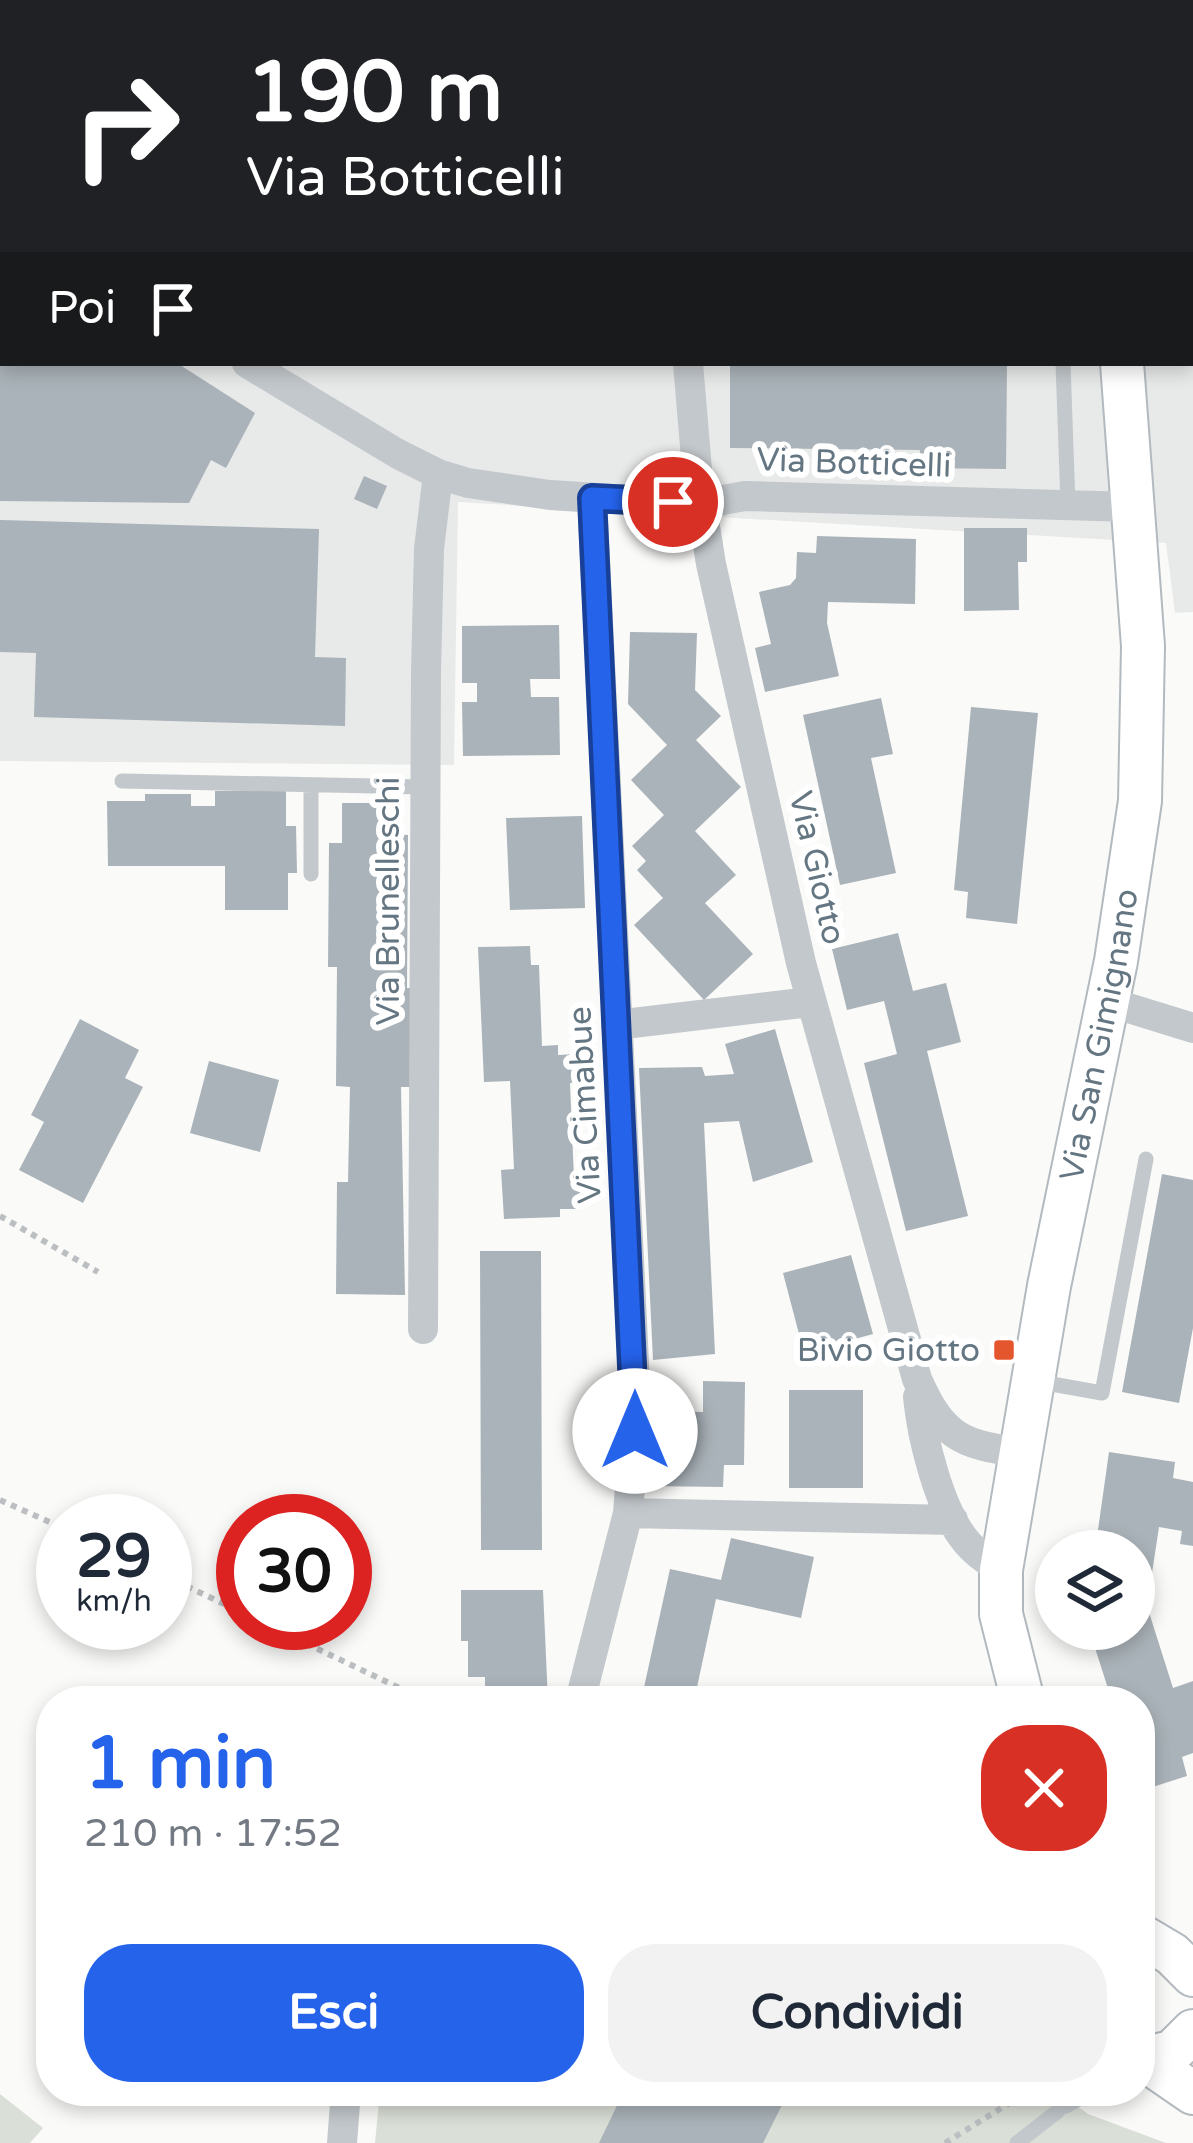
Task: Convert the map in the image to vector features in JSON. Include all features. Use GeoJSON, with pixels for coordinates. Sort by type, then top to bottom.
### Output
{"type":"FeatureCollection","features":[{"type":"Feature","properties":{"kind":"main road","name":"Via San Gimignano"},"geometry":{"type":"LineString","coordinates":[[1019,1686],[1001,1613],[1001,1570],[1032,1380],[1109,1002],[1134,851],[1143,752],[1143,646],[1122,366]]}},
{"type":"Feature","properties":{"kind":"main road"},"geometry":{"type":"LineString","coordinates":[[1155,2057],[1172,2052],[1193,2031]]}},
{"type":"Feature","properties":{"kind":"main road"},"geometry":{"type":"LineString","coordinates":[[1155,2068],[1193,2093]]}},
{"type":"Feature","properties":{"kind":"street","name":"Via Giotto"},"geometry":{"type":"LineString","coordinates":[[688,366],[701,504],[810,1002],[917,1379],[926,1444],[952,1520],[964,1540],[1001,1570]]}},
{"type":"Feature","properties":{"kind":"street","name":"Via Botticelli"},"geometry":{"type":"LineString","coordinates":[[266,368],[340,422],[438,474],[484,486],[701,504],[745,496],[1133,507]]}},
{"type":"Feature","properties":{"kind":"street","name":"Via Brunelleschi"},"geometry":{"type":"LineString","coordinates":[[423,1329],[424,787],[429,549],[438,474]]}},
{"type":"Feature","properties":{"kind":"street","name":"Via Cimabue"},"geometry":{"type":"LineString","coordinates":[[584,1686],[628,1513],[634,1467],[635,1376],[592,498]]}},
{"type":"Feature","properties":{"kind":"street"},"geometry":{"type":"LineString","coordinates":[[616,1025],[810,1002]]}},
{"type":"Feature","properties":{"kind":"street"},"geometry":{"type":"LineString","coordinates":[[1109,1002],[1193,1028]]}},
{"type":"Feature","properties":{"kind":"street","name":"Via Giotto"},"geometry":{"type":"LineString","coordinates":[[917,1379],[937,1419],[950,1432],[971,1444],[1020,1452]]}},
{"type":"Feature","properties":{"kind":"street"},"geometry":{"type":"LineString","coordinates":[[628,1513],[952,1520]]}},
{"type":"Feature","properties":{"kind":"street"},"geometry":{"type":"LineString","coordinates":[[342,2143],[345,2106]]}},
{"type":"Feature","properties":{"kind":"lane"},"geometry":{"type":"LineString","coordinates":[[1063,366],[1068,505]]}},
{"type":"Feature","properties":{"kind":"lane"},"geometry":{"type":"LineString","coordinates":[[122,781],[424,787]]}},
{"type":"Feature","properties":{"kind":"lane"},"geometry":{"type":"LineString","coordinates":[[311,785],[311,874]]}},
{"type":"Feature","properties":{"kind":"lane"},"geometry":{"type":"LineString","coordinates":[[1032,1380],[1102,1394],[1145,1159]]}},
{"type":"Feature","properties":{"kind":"lane"},"geometry":{"type":"LineString","coordinates":[[1017,2143],[1062,2106]]}},
{"type":"Feature","properties":{"kind":"lane"},"geometry":{"type":"LineString","coordinates":[[1058,2110],[1065,2106]]}},
{"type":"Feature","properties":{"kind":"path"},"geometry":{"type":"LineString","coordinates":[[0,1216],[98,1272]]}},
{"type":"Feature","properties":{"kind":"path"},"geometry":{"type":"LineString","coordinates":[[0,1500],[36,1516]]}},
{"type":"Feature","properties":{"kind":"path"},"geometry":{"type":"LineString","coordinates":[[320,1650],[395,1686]]}},
{"type":"Feature","properties":{"kind":"path"},"geometry":{"type":"LineString","coordinates":[[944,2143],[1004,2106]]}},
{"type":"Feature","properties":{"kind":"shaded area"},"geometry":{"type":"Polygon","coordinates":[[[0,366],[1193,366],[1193,612],[1175,613],[1166,543],[458,502],[454,765],[0,761],[0,366]]]}},
{"type":"Feature","properties":{"kind":"shaded area"},"geometry":{"type":"Polygon","coordinates":[[[0,2094],[43,2128],[30,2143],[0,2143],[0,2094]]]}},
{"type":"Feature","properties":{"kind":"shaded area"},"geometry":{"type":"Polygon","coordinates":[[[379,2106],[1077,2106],[1166,2143],[375,2143],[379,2106]]]}},
{"type":"Feature","properties":{"kind":"building"},"geometry":{"type":"Polygon","coordinates":[[[0,366],[182,366],[255,413],[226,468],[211,460],[189,503],[0,501],[0,366]]]}},
{"type":"Feature","properties":{"kind":"building"},"geometry":{"type":"Polygon","coordinates":[[[730,366],[1007,366],[1006,469],[919,468],[920,450],[730,448],[730,366]]]}},
{"type":"Feature","properties":{"kind":"building"},"geometry":{"type":"Polygon","coordinates":[[[364,476],[387,486],[377,509],[354,499],[364,476]]]}},
{"type":"Feature","properties":{"kind":"building"},"geometry":{"type":"Polygon","coordinates":[[[0,520],[319,529],[315,657],[346,658],[345,726],[34,717],[36,653],[0,652],[0,520]]]}},
{"type":"Feature","properties":{"kind":"building"},"geometry":{"type":"Polygon","coordinates":[[[964,528],[1027,528],[1027,562],[1018,562],[1019,610],[964,611],[964,528]]]}},
{"type":"Feature","properties":{"kind":"building"},"geometry":{"type":"Polygon","coordinates":[[[817,536],[916,539],[915,604],[828,602],[827,623],[839,676],[765,692],[755,648],[771,644],[759,592],[790,585],[796,578],[797,552],[816,553],[817,536]]]}},
{"type":"Feature","properties":{"kind":"building"},"geometry":{"type":"Polygon","coordinates":[[[559,625],[560,679],[530,679],[531,697],[559,697],[560,755],[463,756],[462,702],[477,702],[477,683],[462,683],[462,626],[559,625]]]}},
{"type":"Feature","properties":{"kind":"building"},"geometry":{"type":"Polygon","coordinates":[[[630,632],[697,633],[695,690],[721,716],[696,740],[741,787],[695,831],[736,875],[705,903],[753,954],[704,1000],[634,925],[663,898],[637,870],[646,861],[632,846],[664,815],[631,780],[667,745],[628,704],[630,632]]]}},
{"type":"Feature","properties":{"kind":"building"},"geometry":{"type":"Polygon","coordinates":[[[881,698],[893,754],[871,758],[896,873],[840,885],[803,715],[881,698]]]}},
{"type":"Feature","properties":{"kind":"building"},"geometry":{"type":"Polygon","coordinates":[[[971,707],[1038,713],[1017,924],[966,918],[968,892],[954,890],[971,707]]]}},
{"type":"Feature","properties":{"kind":"building"},"geometry":{"type":"Polygon","coordinates":[[[215,791],[286,791],[286,826],[296,826],[297,873],[288,873],[288,910],[225,910],[225,866],[108,866],[107,801],[145,801],[145,794],[191,794],[191,806],[215,806],[215,791]]]}},
{"type":"Feature","properties":{"kind":"building"},"geometry":{"type":"Polygon","coordinates":[[[342,803],[396,803],[395,834],[408,835],[407,988],[419,988],[418,1087],[401,1087],[405,1295],[336,1294],[337,1182],[348,1182],[350,1087],[336,1086],[337,967],[328,967],[329,843],[342,843],[342,803]]]}},
{"type":"Feature","properties":{"kind":"building"},"geometry":{"type":"Polygon","coordinates":[[[582,816],[585,908],[510,910],[506,818],[582,816]]]}},
{"type":"Feature","properties":{"kind":"building"},"geometry":{"type":"Polygon","coordinates":[[[898,933],[913,991],[946,983],[961,1042],[927,1051],[968,1216],[906,1231],[864,1063],[897,1054],[884,1001],[847,1010],[832,949],[898,933]]]}},
{"type":"Feature","properties":{"kind":"building"},"geometry":{"type":"Polygon","coordinates":[[[530,946],[531,965],[539,965],[542,1046],[558,1045],[558,1055],[577,1054],[578,1082],[570,1083],[574,1179],[579,1179],[581,1209],[560,1209],[560,1217],[504,1219],[501,1170],[514,1169],[510,1081],[484,1082],[478,947],[530,946]]]}},
{"type":"Feature","properties":{"kind":"building"},"geometry":{"type":"Polygon","coordinates":[[[80,1019],[139,1050],[125,1078],[143,1087],[83,1203],[19,1170],[44,1122],[31,1115],[80,1019]]]}},
{"type":"Feature","properties":{"kind":"building"},"geometry":{"type":"Polygon","coordinates":[[[775,1029],[813,1162],[753,1182],[739,1121],[704,1123],[715,1354],[653,1360],[639,1068],[702,1067],[705,1076],[734,1074],[725,1044],[775,1029]]]}},
{"type":"Feature","properties":{"kind":"building"},"geometry":{"type":"Polygon","coordinates":[[[209,1061],[279,1080],[260,1152],[190,1133],[209,1061]]]}},
{"type":"Feature","properties":{"kind":"building"},"geometry":{"type":"Polygon","coordinates":[[[1162,1174],[1193,1180],[1193,1328],[1179,1403],[1122,1392],[1162,1174]]]}},
{"type":"Feature","properties":{"kind":"building"},"geometry":{"type":"Polygon","coordinates":[[[480,1251],[541,1251],[542,1550],[481,1550],[480,1251]]]}},
{"type":"Feature","properties":{"kind":"building"},"geometry":{"type":"Polygon","coordinates":[[[851,1255],[873,1334],[804,1353],[783,1273],[851,1255]]]}},
{"type":"Feature","properties":{"kind":"building"},"geometry":{"type":"Polygon","coordinates":[[[703,1381],[745,1382],[744,1465],[724,1465],[723,1487],[647,1486],[647,1446],[656,1446],[657,1411],[703,1412],[703,1381]]]}},
{"type":"Feature","properties":{"kind":"building"},"geometry":{"type":"Polygon","coordinates":[[[789,1390],[863,1390],[863,1488],[789,1488],[789,1390]]]}},
{"type":"Feature","properties":{"kind":"building"},"geometry":{"type":"Polygon","coordinates":[[[1109,1452],[1175,1462],[1173,1478],[1193,1482],[1193,1546],[1180,1544],[1182,1531],[1159,1527],[1155,1553],[1155,1530],[1098,1530],[1109,1452]]]}},
{"type":"Feature","properties":{"kind":"building"},"geometry":{"type":"Polygon","coordinates":[[[731,1538],[814,1557],[801,1618],[716,1599],[697,1686],[644,1686],[670,1569],[721,1580],[731,1538]]]}},
{"type":"Feature","properties":{"kind":"building"},"geometry":{"type":"Polygon","coordinates":[[[461,1590],[543,1590],[547,1686],[485,1686],[485,1677],[468,1677],[468,1641],[461,1641],[461,1590]]]}},
{"type":"Feature","properties":{"kind":"building"},"geometry":{"type":"Polygon","coordinates":[[[1155,1631],[1173,1688],[1193,1681],[1193,1753],[1182,1757],[1187,1776],[1155,1786],[1155,1686],[1107,1686],[1096,1650],[1155,1650],[1155,1631]]]}},
{"type":"Feature","properties":{"kind":"building"},"geometry":{"type":"Polygon","coordinates":[[[617,2106],[782,2106],[763,2143],[599,2143],[617,2106]]]}},
{"type":"Feature","properties":{"kind":"place","name":"Bivio Giotto"},"geometry":{"type":"Point","coordinates":[1004,1350]}},
{"type":"Feature","properties":{"kind":"route"},"geometry":{"type":"LineString","coordinates":[[635,1431],[592,498],[673,502]]}}]}
